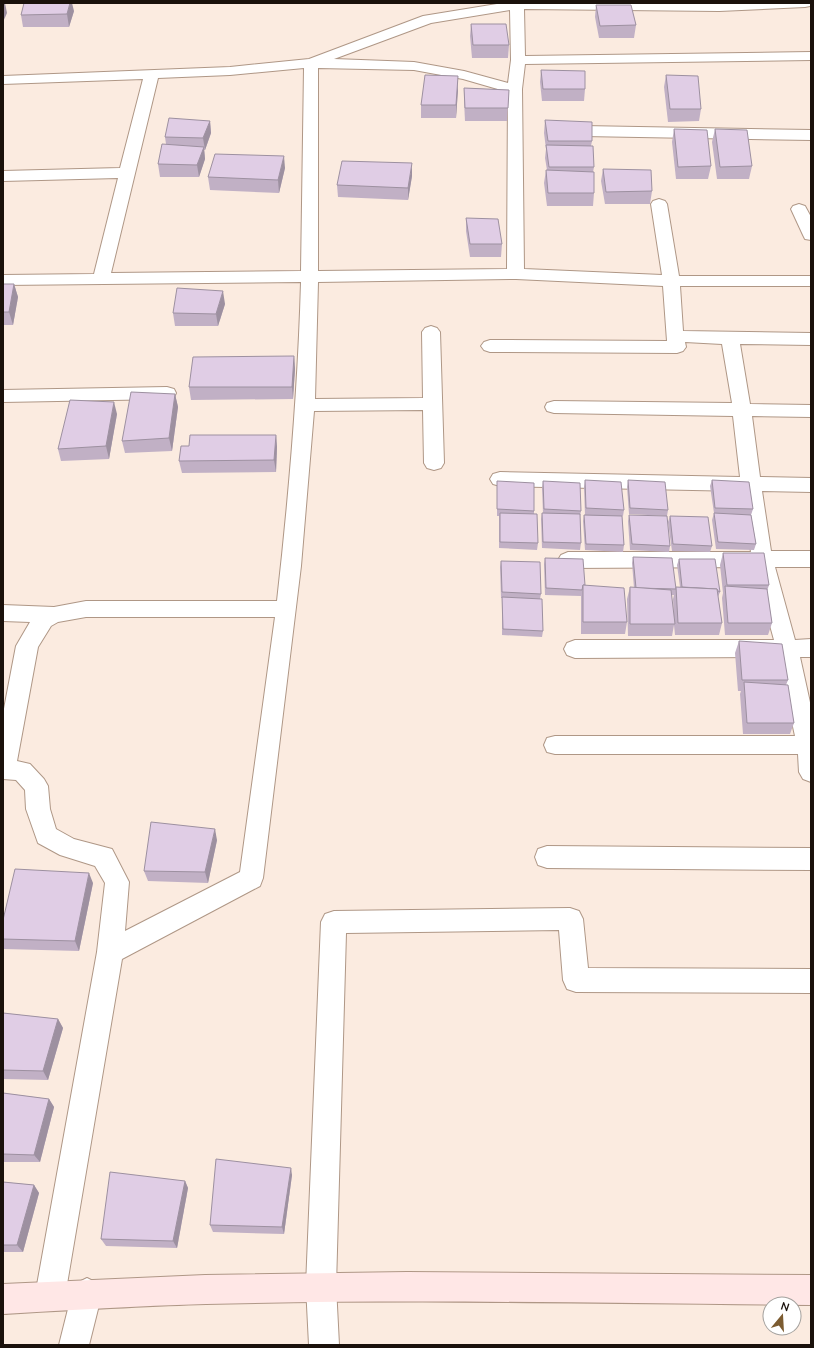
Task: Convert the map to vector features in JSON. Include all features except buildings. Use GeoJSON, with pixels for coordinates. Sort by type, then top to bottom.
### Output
{"type":"FeatureCollection","features":[{"type":"Feature","properties":{"kind":"street"},"geometry":{"type":"LineString","coordinates":[[311,63],[428,19],[517,5],[549,4],[719,7],[805,3]]}},
{"type":"Feature","properties":{"kind":"street"},"geometry":{"type":"LineString","coordinates":[[516,274],[515,89],[518,60],[517,5]]}},
{"type":"Feature","properties":{"kind":"street"},"geometry":{"type":"LineString","coordinates":[[518,60],[811,56]]}},
{"type":"Feature","properties":{"kind":"street"},"geometry":{"type":"LineString","coordinates":[[110,952],[251,878],[286,609],[301,462],[305,405],[309,276],[311,63]]}},
{"type":"Feature","properties":{"kind":"street"},"geometry":{"type":"LineString","coordinates":[[3,80],[230,71],[311,63],[414,66],[464,75],[515,89]]}},
{"type":"Feature","properties":{"kind":"street"},"geometry":{"type":"LineString","coordinates":[[101,279],[151,75]]}},
{"type":"Feature","properties":{"kind":"street"},"geometry":{"type":"LineString","coordinates":[[583,131],[811,135]]}},
{"type":"Feature","properties":{"kind":"street"},"geometry":{"type":"LineString","coordinates":[[3,176],[127,173]]}},
{"type":"Feature","properties":{"kind":"street"},"geometry":{"type":"LineString","coordinates":[[490,346],[677,347],[671,280],[659,204]]}},
{"type":"Feature","properties":{"kind":"street"},"geometry":{"type":"LineString","coordinates":[[799,209],[811,235]]}},
{"type":"Feature","properties":{"kind":"street"},"geometry":{"type":"LineString","coordinates":[[3,280],[516,274],[671,280],[811,281]]}},
{"type":"Feature","properties":{"kind":"street"},"geometry":{"type":"LineString","coordinates":[[432,332],[434,463]]}},
{"type":"Feature","properties":{"kind":"street"},"geometry":{"type":"LineString","coordinates":[[675,336],[811,339]]}},
{"type":"Feature","properties":{"kind":"street"},"geometry":{"type":"LineString","coordinates":[[730,338],[742,410],[762,558],[786,648],[809,745],[811,772]]}},
{"type":"Feature","properties":{"kind":"street"},"geometry":{"type":"LineString","coordinates":[[3,396],[167,393]]}},
{"type":"Feature","properties":{"kind":"street"},"geometry":{"type":"LineString","coordinates":[[305,405],[432,404]]}},
{"type":"Feature","properties":{"kind":"street"},"geometry":{"type":"LineString","coordinates":[[554,407],[811,411]]}},
{"type":"Feature","properties":{"kind":"street"},"geometry":{"type":"LineString","coordinates":[[500,479],[811,485]]}},
{"type":"Feature","properties":{"kind":"street"},"geometry":{"type":"LineString","coordinates":[[568,560],[762,558],[811,559]]}},
{"type":"Feature","properties":{"kind":"street"},"geometry":{"type":"LineString","coordinates":[[3,613],[54,615],[86,609],[286,609]]}},
{"type":"Feature","properties":{"kind":"street"},"geometry":{"type":"LineString","coordinates":[[50,1296],[110,952],[117,882],[103,857],[69,848],[46,836],[38,809],[36,786],[22,771],[4,769],[28,646],[43,620],[54,615]]}},
{"type":"Feature","properties":{"kind":"street"},"geometry":{"type":"LineString","coordinates":[[575,649],[811,648]]}},
{"type":"Feature","properties":{"kind":"street"},"geometry":{"type":"LineString","coordinates":[[555,744],[809,745]]}},
{"type":"Feature","properties":{"kind":"street"},"geometry":{"type":"LineString","coordinates":[[548,857],[811,859]]}},
{"type":"Feature","properties":{"kind":"street"},"geometry":{"type":"LineString","coordinates":[[324,1345],[321,1286],[334,922],[570,919],[576,980],[811,980]]}},
{"type":"Feature","properties":{"kind":"street"},"geometry":{"type":"LineString","coordinates":[[3,1299],[87,1293],[321,1286],[811,1290]]}},
{"type":"Feature","properties":{"kind":"street"},"geometry":{"type":"LineString","coordinates":[[74,1345],[87,1293]]}}]}
